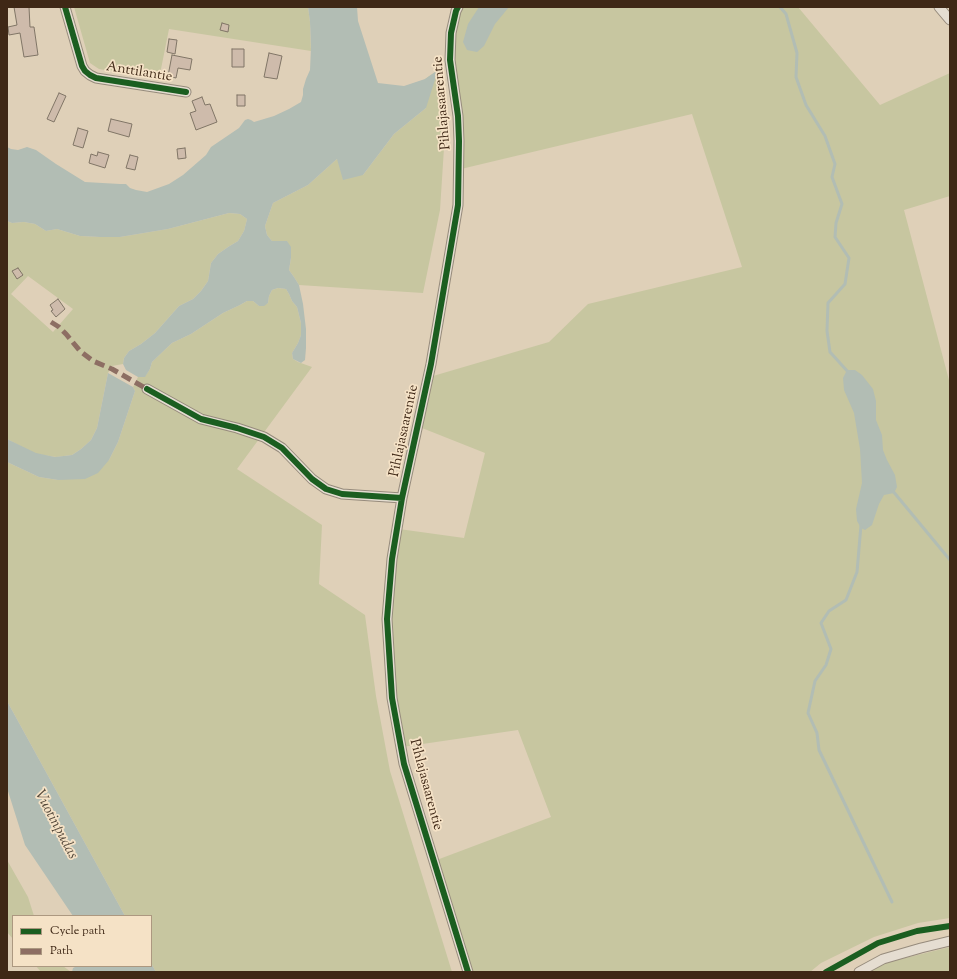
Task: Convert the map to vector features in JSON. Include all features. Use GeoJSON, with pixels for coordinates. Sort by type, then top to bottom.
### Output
{"type":"FeatureCollection","features":[{"type":"Feature","properties":{"kind":"street","name":"Anttilantie"},"geometry":{"type":"LineString","coordinates":[[65,7],[82,66],[90,75],[96,78],[186,92]]}},
{"type":"Feature","properties":{"kind":"street","name":"Pihlajasaarentie"},"geometry":{"type":"LineString","coordinates":[[458,7],[451,32],[450,60],[458,116],[458,205],[431,364],[402,498],[392,559],[387,619],[392,698],[404,764],[468,972]]}},
{"type":"Feature","properties":{"kind":"street"},"geometry":{"type":"LineString","coordinates":[[939,7],[950,20]]}},
{"type":"Feature","properties":{"kind":"street"},"geometry":{"type":"LineString","coordinates":[[147,389],[201,419],[237,428],[264,437],[282,448],[312,479],[326,489],[342,494],[402,498]]}},
{"type":"Feature","properties":{"kind":"street"},"geometry":{"type":"LineString","coordinates":[[859,972],[883,959],[950,941]]}},
{"type":"Feature","properties":{"kind":"green space"},"geometry":{"type":"Polygon","coordinates":[[[74,7],[308,7],[311,51],[169,29],[159,79],[99,69],[90,63],[74,7]]]}},
{"type":"Feature","properties":{"kind":"green space"},"geometry":{"type":"Polygon","coordinates":[[[460,7],[798,7],[880,105],[950,73],[950,196],[904,210],[950,384],[950,918],[918,923],[874,937],[821,963],[810,972],[468,972],[434,861],[551,817],[518,730],[402,747],[394,699],[389,619],[399,529],[464,538],[485,453],[422,428],[433,376],[549,342],[588,304],[742,267],[692,114],[461,169],[451,36],[460,7]]]}},
{"type":"Feature","properties":{"kind":"green space"},"geometry":{"type":"Polygon","coordinates":[[[438,70],[444,148],[440,210],[423,293],[299,285],[289,270],[291,258],[287,241],[272,241],[267,235],[265,226],[273,203],[308,185],[337,159],[363,175],[394,134],[426,108],[425,79],[438,70]]]}},
{"type":"Feature","properties":{"kind":"green space"},"geometry":{"type":"Polygon","coordinates":[[[229,213],[240,214],[247,219],[244,231],[238,241],[218,254],[211,263],[208,281],[201,291],[193,299],[179,306],[155,333],[129,351],[124,358],[123,364],[112,366],[108,373],[97,428],[91,440],[72,455],[56,457],[36,454],[7,439],[7,221],[12,223],[24,222],[35,224],[46,231],[57,229],[80,236],[100,237],[120,237],[168,229],[229,213]],[[28,276],[11,294],[53,332],[73,309],[28,276]]]}},
{"type":"Feature","properties":{"kind":"green space"},"geometry":{"type":"Polygon","coordinates":[[[278,288],[286,289],[297,307],[301,323],[301,335],[292,353],[293,359],[312,367],[237,469],[322,525],[319,584],[365,615],[376,696],[390,771],[452,972],[156,972],[152,965],[152,915],[124,915],[7,701],[7,462],[39,477],[58,480],[109,460],[118,442],[135,391],[133,387],[138,377],[145,376],[150,369],[152,362],[172,343],[191,334],[223,313],[247,301],[253,301],[259,306],[268,303],[272,290],[278,288]]]}},
{"type":"Feature","properties":{"kind":"green space"},"geometry":{"type":"Polygon","coordinates":[[[7,860],[28,897],[34,915],[12,915],[12,938],[7,932],[7,860]]]}},
{"type":"Feature","properties":{"kind":"green space"},"geometry":{"type":"Polygon","coordinates":[[[950,947],[950,972],[868,972],[885,963],[950,947]]]}},
{"type":"Feature","properties":{"kind":"green space"},"geometry":{"type":"Polygon","coordinates":[[[37,967],[64,967],[71,972],[41,972],[37,967]]]}},
{"type":"Feature","properties":{"kind":"water"},"geometry":{"type":"Polygon","coordinates":[[[308,7],[357,7],[358,21],[378,83],[404,86],[425,79],[438,70],[426,108],[394,134],[363,175],[343,180],[337,159],[308,185],[273,203],[265,226],[267,235],[272,241],[287,241],[291,247],[289,270],[299,285],[303,304],[306,329],[305,360],[301,363],[293,359],[292,353],[301,335],[301,323],[297,307],[286,289],[278,288],[272,290],[268,303],[264,306],[259,306],[253,301],[247,301],[223,313],[191,334],[172,343],[152,362],[145,377],[138,377],[126,370],[123,364],[124,358],[129,351],[155,333],[179,306],[193,299],[201,291],[208,281],[211,263],[218,254],[238,241],[244,231],[247,219],[240,214],[229,213],[168,229],[120,237],[80,236],[57,229],[46,231],[35,224],[24,222],[12,223],[7,221],[7,147],[18,150],[27,147],[36,150],[85,182],[126,184],[130,188],[147,192],[169,184],[183,175],[206,155],[211,147],[239,128],[245,120],[248,119],[254,122],[274,116],[301,102],[303,89],[310,70],[311,47],[308,7]]]}},
{"type":"Feature","properties":{"kind":"water"},"geometry":{"type":"Polygon","coordinates":[[[479,7],[509,7],[495,24],[484,46],[477,52],[467,50],[463,42],[468,24],[479,7]]]}},
{"type":"Feature","properties":{"kind":"water"},"geometry":{"type":"Polygon","coordinates":[[[847,370],[855,370],[862,375],[873,389],[876,401],[876,420],[882,435],[883,450],[895,475],[897,487],[894,493],[884,495],[879,504],[872,525],[865,530],[861,528],[857,521],[856,509],[862,483],[860,449],[854,413],[844,390],[843,378],[847,370]]]}},
{"type":"Feature","properties":{"kind":"water"},"geometry":{"type":"Polygon","coordinates":[[[108,373],[133,387],[135,391],[118,442],[109,460],[98,473],[85,479],[58,480],[39,477],[7,462],[7,439],[36,453],[55,457],[72,455],[81,449],[91,440],[97,428],[108,373]]]}},
{"type":"Feature","properties":{"kind":"water","name":"Vuotinpudas"},"geometry":{"type":"Polygon","coordinates":[[[7,701],[124,915],[72,915],[25,845],[7,788],[7,701]]]}},
{"type":"Feature","properties":{"kind":"water"},"geometry":{"type":"Polygon","coordinates":[[[152,965],[156,972],[72,972],[73,968],[152,967],[152,965]]]}},
{"type":"Feature","properties":{"kind":"building"},"geometry":{"type":"Polygon","coordinates":[[[14,7],[29,7],[30,27],[34,27],[38,55],[24,57],[20,33],[9,35],[8,27],[17,25],[14,7]]]}},
{"type":"Feature","properties":{"kind":"building"},"geometry":{"type":"Polygon","coordinates":[[[222,23],[229,25],[228,32],[220,30],[222,23]]]}},
{"type":"Feature","properties":{"kind":"building"},"geometry":{"type":"Polygon","coordinates":[[[169,39],[177,40],[175,54],[167,52],[169,39]]]}},
{"type":"Feature","properties":{"kind":"building"},"geometry":{"type":"Polygon","coordinates":[[[232,49],[244,49],[244,67],[232,67],[232,49]]]}},
{"type":"Feature","properties":{"kind":"building"},"geometry":{"type":"Polygon","coordinates":[[[269,53],[282,56],[277,79],[264,77],[269,53]]]}},
{"type":"Feature","properties":{"kind":"building"},"geometry":{"type":"Polygon","coordinates":[[[172,55],[192,59],[190,70],[178,68],[176,78],[168,76],[172,55]]]}},
{"type":"Feature","properties":{"kind":"building"},"geometry":{"type":"Polygon","coordinates":[[[59,93],[66,96],[54,122],[47,119],[59,93]]]}},
{"type":"Feature","properties":{"kind":"building"},"geometry":{"type":"Polygon","coordinates":[[[237,95],[245,95],[245,106],[237,106],[237,95]]]}},
{"type":"Feature","properties":{"kind":"building"},"geometry":{"type":"Polygon","coordinates":[[[202,97],[205,105],[210,104],[217,122],[196,130],[190,113],[196,111],[192,101],[202,97]]]}},
{"type":"Feature","properties":{"kind":"building"},"geometry":{"type":"Polygon","coordinates":[[[111,119],[132,124],[129,137],[108,131],[111,119]]]}},
{"type":"Feature","properties":{"kind":"building"},"geometry":{"type":"Polygon","coordinates":[[[78,128],[88,131],[83,148],[73,145],[78,128]]]}},
{"type":"Feature","properties":{"kind":"building"},"geometry":{"type":"Polygon","coordinates":[[[185,148],[186,158],[178,159],[177,149],[185,148]]]}},
{"type":"Feature","properties":{"kind":"building"},"geometry":{"type":"Polygon","coordinates":[[[98,152],[109,155],[105,168],[89,163],[91,154],[97,156],[98,152]]]}},
{"type":"Feature","properties":{"kind":"building"},"geometry":{"type":"Polygon","coordinates":[[[130,155],[138,157],[135,170],[126,168],[130,155]]]}},
{"type":"Feature","properties":{"kind":"building"},"geometry":{"type":"Polygon","coordinates":[[[18,268],[23,275],[17,279],[12,271],[18,268]]]}},
{"type":"Feature","properties":{"kind":"building"},"geometry":{"type":"Polygon","coordinates":[[[58,299],[65,309],[56,317],[51,311],[53,310],[50,305],[58,299]]]}},
{"type":"Feature","properties":{"kind":"waterway"},"geometry":{"type":"LineString","coordinates":[[780,7],[786,14],[797,53],[796,77],[806,105],[825,136],[835,164],[832,177],[842,204],[836,223],[835,237],[849,258],[845,284],[828,303],[827,331],[830,352],[849,373]]}},
{"type":"Feature","properties":{"kind":"waterway"},"geometry":{"type":"LineString","coordinates":[[892,490],[950,560]]}},
{"type":"Feature","properties":{"kind":"waterway"},"geometry":{"type":"LineString","coordinates":[[861,525],[857,572],[846,600],[829,611],[821,623],[831,649],[826,665],[815,681],[808,713],[817,733],[819,750],[892,902]]}},
{"type":"Feature","properties":{"kind":"marked path"},"geometry":{"type":"LineString","coordinates":[[51,322],[59,327],[80,351],[93,361],[112,369],[147,389]]}},
{"type":"Feature","properties":{"kind":"cycle path"},"geometry":{"type":"LineString","coordinates":[[65,7],[82,66],[90,75],[96,78],[186,92]]}},
{"type":"Feature","properties":{"kind":"cycle path"},"geometry":{"type":"LineString","coordinates":[[458,7],[451,33],[450,60],[458,116],[458,205],[431,364],[402,498],[392,559],[387,619],[392,698],[404,764],[468,972]]}},
{"type":"Feature","properties":{"kind":"cycle path"},"geometry":{"type":"LineString","coordinates":[[147,389],[201,419],[237,428],[264,437],[282,448],[312,479],[326,489],[342,494],[402,498]]}},
{"type":"Feature","properties":{"kind":"cycle path"},"geometry":{"type":"LineString","coordinates":[[826,972],[878,943],[917,931],[950,926]]}}]}
